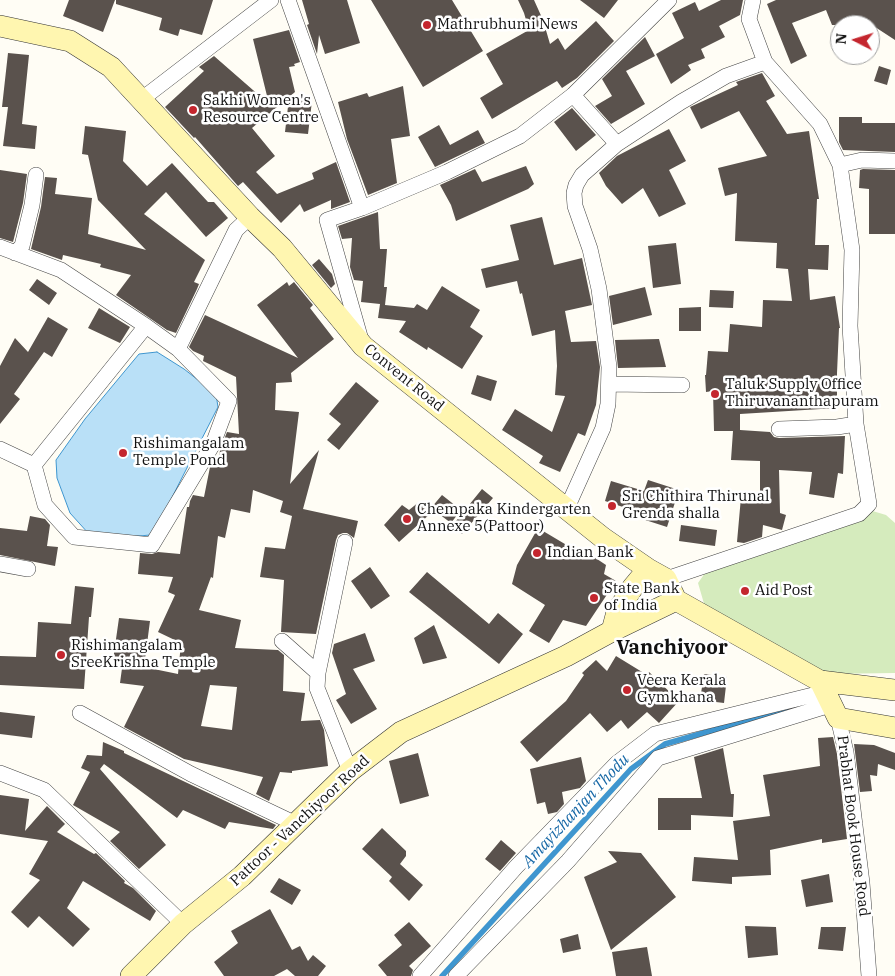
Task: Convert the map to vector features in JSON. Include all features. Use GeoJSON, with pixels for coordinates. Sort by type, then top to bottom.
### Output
{"type":"FeatureCollection","features":[{"type":"Feature","properties":{"kind":"main road","name":"Convent Road"},"geometry":{"type":"LineString","coordinates":[[0,29],[70,41],[111,67],[250,217],[282,248],[363,346],[604,538],[657,574],[676,600]]}},
{"type":"Feature","properties":{"kind":"main road"},"geometry":{"type":"LineString","coordinates":[[612,630],[617,612],[633,587],[657,574]]}},
{"type":"Feature","properties":{"kind":"main road"},"geometry":{"type":"LineString","coordinates":[[676,600],[828,699],[895,728]]}},
{"type":"Feature","properties":{"kind":"main road","name":"Pattoor - Vanchiyoor Road"},"geometry":{"type":"LineString","coordinates":[[131,976],[183,924],[242,876],[350,771],[401,732],[566,656],[612,630],[676,600]]}},
{"type":"Feature","properties":{"kind":"main road"},"geometry":{"type":"LineString","coordinates":[[828,699],[895,690]]}},
{"type":"Feature","properties":{"kind":"street"},"geometry":{"type":"LineString","coordinates":[[142,99],[271,0]]}},
{"type":"Feature","properties":{"kind":"street"},"geometry":{"type":"LineString","coordinates":[[288,0],[362,208]]}},
{"type":"Feature","properties":{"kind":"street"},"geometry":{"type":"LineString","coordinates":[[363,346],[327,220],[362,208],[447,172],[520,136],[572,95],[669,0]]}},
{"type":"Feature","properties":{"kind":"street"},"geometry":{"type":"LineString","coordinates":[[657,574],[859,514],[868,504],[856,424],[850,326],[852,250],[840,166],[820,124],[765,62],[749,19],[753,0]]}},
{"type":"Feature","properties":{"kind":"street"},"geometry":{"type":"LineString","coordinates":[[567,508],[603,428],[608,404],[609,384],[609,367],[599,289],[590,249],[575,206],[574,193],[582,174],[618,144],[681,102],[726,76],[765,62]]}},
{"type":"Feature","properties":{"kind":"street"},"geometry":{"type":"LineString","coordinates":[[572,95],[618,144]]}},
{"type":"Feature","properties":{"kind":"street"},"geometry":{"type":"LineString","coordinates":[[840,166],[862,160],[895,161]]}},
{"type":"Feature","properties":{"kind":"street"},"geometry":{"type":"LineString","coordinates":[[15,253],[22,246],[32,205],[36,175]]}},
{"type":"Feature","properties":{"kind":"street"},"geometry":{"type":"LineString","coordinates":[[178,349],[236,230],[250,217]]}},
{"type":"Feature","properties":{"kind":"street"},"geometry":{"type":"LineString","coordinates":[[0,247],[61,270],[146,326],[178,349],[229,401],[212,444],[152,545],[74,537],[45,505],[34,465],[0,449]]}},
{"type":"Feature","properties":{"kind":"street"},"geometry":{"type":"LineString","coordinates":[[34,465],[146,326]]}},
{"type":"Feature","properties":{"kind":"street"},"geometry":{"type":"LineString","coordinates":[[609,384],[682,385]]}},
{"type":"Feature","properties":{"kind":"street"},"geometry":{"type":"LineString","coordinates":[[779,429],[836,427],[856,424]]}},
{"type":"Feature","properties":{"kind":"street"},"geometry":{"type":"LineString","coordinates":[[345,542],[318,673],[318,688],[350,771]]}},
{"type":"Feature","properties":{"kind":"street"},"geometry":{"type":"LineString","coordinates":[[0,564],[28,569]]}},
{"type":"Feature","properties":{"kind":"street"},"geometry":{"type":"LineString","coordinates":[[282,641],[318,673]]}},
{"type":"Feature","properties":{"kind":"street"},"geometry":{"type":"LineString","coordinates":[[464,972],[568,861],[658,758],[828,699]]}},
{"type":"Feature","properties":{"kind":"street"},"geometry":{"type":"LineString","coordinates":[[420,976],[516,867],[583,797],[617,763],[655,734],[828,699]]}},
{"type":"Feature","properties":{"kind":"street","name":"Prabhat Book House Road"},"geometry":{"type":"LineString","coordinates":[[828,699],[846,752],[862,883],[869,976]]}},
{"type":"Feature","properties":{"kind":"street"},"geometry":{"type":"LineString","coordinates":[[80,713],[191,774],[296,824]]}},
{"type":"Feature","properties":{"kind":"street"},"geometry":{"type":"LineString","coordinates":[[0,773],[44,790],[183,924]]}},
{"type":"Feature","properties":{"kind":"green space"},"geometry":{"type":"Polygon","coordinates":[[[859,507],[886,515],[895,523],[895,673],[827,674],[705,607],[698,583],[705,573],[782,548],[859,507]]]}},
{"type":"Feature","properties":{"kind":"water"},"geometry":{"type":"Polygon","coordinates":[[[157,352],[184,369],[216,394],[218,407],[163,515],[150,535],[129,537],[89,534],[70,513],[57,478],[56,460],[85,419],[139,354],[157,352]]]}},
{"type":"Feature","properties":{"kind":"building"},"geometry":{"type":"Polygon","coordinates":[[[69,0],[115,0],[103,32],[63,16],[69,0]]]}},
{"type":"Feature","properties":{"kind":"building"},"geometry":{"type":"Polygon","coordinates":[[[116,0],[213,0],[202,35],[180,29],[178,36],[159,30],[162,18],[116,4],[116,0]]]}},
{"type":"Feature","properties":{"kind":"building"},"geometry":{"type":"Polygon","coordinates":[[[302,0],[347,0],[360,43],[325,54],[319,35],[317,54],[307,25],[309,24],[302,0]]]}},
{"type":"Feature","properties":{"kind":"building","name":"Mathrubhumi News"},"geometry":{"type":"Polygon","coordinates":[[[371,0],[452,0],[483,51],[423,87],[371,0]]]}},
{"type":"Feature","properties":{"kind":"building"},"geometry":{"type":"Polygon","coordinates":[[[518,0],[534,0],[543,20],[550,44],[558,38],[565,50],[596,21],[614,41],[577,78],[562,88],[557,81],[492,119],[480,98],[503,84],[486,54],[529,30],[518,0]]]}},
{"type":"Feature","properties":{"kind":"building"},"geometry":{"type":"Polygon","coordinates":[[[580,0],[618,0],[604,18],[580,0]]]}},
{"type":"Feature","properties":{"kind":"building"},"geometry":{"type":"Polygon","coordinates":[[[721,0],[743,0],[740,15],[719,26],[725,37],[701,49],[705,58],[688,65],[691,70],[671,84],[656,54],[684,38],[672,13],[695,2],[699,11],[721,0]]]}},
{"type":"Feature","properties":{"kind":"building"},"geometry":{"type":"Polygon","coordinates":[[[776,0],[895,0],[895,40],[880,30],[880,15],[830,15],[830,20],[826,10],[792,23],[807,56],[791,64],[767,4],[776,0]]]}},
{"type":"Feature","properties":{"kind":"building"},"geometry":{"type":"Polygon","coordinates":[[[289,30],[300,62],[294,64],[295,66],[289,67],[295,92],[252,128],[275,156],[256,172],[277,194],[314,179],[312,173],[336,162],[350,202],[331,209],[331,200],[304,212],[300,204],[281,223],[243,182],[238,186],[195,137],[165,107],[204,71],[199,67],[214,56],[269,104],[253,39],[289,30]]]}},
{"type":"Feature","properties":{"kind":"building"},"geometry":{"type":"Polygon","coordinates":[[[645,37],[655,56],[626,71],[645,104],[611,124],[595,106],[612,96],[602,79],[645,37]]]}},
{"type":"Feature","properties":{"kind":"building"},"geometry":{"type":"Polygon","coordinates":[[[8,53],[29,55],[22,124],[37,126],[35,149],[3,146],[8,107],[2,107],[8,53]]]}},
{"type":"Feature","properties":{"kind":"building"},"geometry":{"type":"Polygon","coordinates":[[[879,66],[891,70],[887,85],[874,81],[879,66]]]}},
{"type":"Feature","properties":{"kind":"building"},"geometry":{"type":"Polygon","coordinates":[[[762,73],[775,96],[766,101],[787,134],[809,131],[819,199],[817,199],[815,245],[829,245],[828,270],[808,269],[810,300],[835,296],[840,328],[837,408],[740,414],[740,430],[770,432],[774,437],[779,438],[845,436],[843,474],[838,473],[834,498],[809,494],[812,472],[779,470],[780,513],[786,515],[782,530],[763,525],[762,537],[744,543],[737,542],[741,497],[760,499],[760,461],[731,460],[733,431],[714,431],[713,391],[706,392],[705,375],[708,351],[728,352],[730,324],[762,327],[763,300],[792,301],[788,269],[776,268],[777,243],[735,241],[737,193],[725,196],[718,168],[767,156],[739,111],[701,129],[690,107],[738,85],[736,82],[762,73]]]}},
{"type":"Feature","properties":{"kind":"building"},"geometry":{"type":"Polygon","coordinates":[[[403,86],[410,136],[391,139],[397,183],[368,195],[347,139],[338,102],[367,93],[369,97],[403,86]]]}},
{"type":"Feature","properties":{"kind":"building"},"geometry":{"type":"Polygon","coordinates":[[[289,98],[312,101],[308,134],[285,132],[289,98]]]}},
{"type":"Feature","properties":{"kind":"building"},"geometry":{"type":"Polygon","coordinates":[[[572,108],[596,135],[576,151],[554,122],[572,108]]]}},
{"type":"Feature","properties":{"kind":"building"},"geometry":{"type":"Polygon","coordinates":[[[839,117],[862,117],[862,123],[895,123],[895,152],[843,150],[839,142],[839,117]]]}},
{"type":"Feature","properties":{"kind":"building"},"geometry":{"type":"Polygon","coordinates":[[[439,125],[450,145],[478,130],[485,143],[435,167],[418,137],[439,125]]]}},
{"type":"Feature","properties":{"kind":"building"},"geometry":{"type":"Polygon","coordinates":[[[85,126],[126,131],[123,161],[147,186],[172,163],[208,202],[214,202],[228,218],[206,237],[166,192],[144,214],[205,260],[194,282],[199,284],[176,333],[167,330],[116,295],[131,275],[100,267],[101,264],[63,255],[62,260],[31,249],[41,207],[45,177],[57,178],[55,194],[92,198],[88,234],[146,250],[98,200],[88,155],[82,154],[85,126]]]}},
{"type":"Feature","properties":{"kind":"building"},"geometry":{"type":"Polygon","coordinates":[[[669,129],[686,161],[669,170],[686,204],[659,217],[643,188],[622,204],[606,186],[599,173],[617,156],[669,129]]]}},
{"type":"Feature","properties":{"kind":"building"},"geometry":{"type":"Polygon","coordinates":[[[526,166],[534,184],[528,189],[456,221],[451,205],[440,185],[475,169],[482,182],[526,166]]]}},
{"type":"Feature","properties":{"kind":"building"},"geometry":{"type":"Polygon","coordinates":[[[0,170],[27,174],[23,203],[13,242],[0,238],[0,170]]]}},
{"type":"Feature","properties":{"kind":"building"},"geometry":{"type":"Polygon","coordinates":[[[860,170],[895,170],[895,234],[869,234],[869,189],[859,188],[860,170]]]}},
{"type":"Feature","properties":{"kind":"building"},"geometry":{"type":"Polygon","coordinates":[[[378,212],[380,249],[387,249],[384,287],[387,287],[385,305],[414,308],[417,304],[427,310],[442,286],[480,310],[470,327],[483,336],[462,369],[428,347],[427,350],[399,332],[406,321],[378,318],[380,304],[361,302],[363,281],[354,280],[350,267],[352,238],[342,239],[338,226],[378,212]]]}},
{"type":"Feature","properties":{"kind":"building"},"geometry":{"type":"Polygon","coordinates":[[[542,217],[554,265],[582,258],[592,305],[565,311],[571,342],[596,341],[600,367],[596,405],[585,436],[578,433],[560,472],[539,463],[543,456],[502,430],[515,409],[552,432],[565,396],[555,395],[557,366],[555,330],[532,336],[522,293],[520,294],[517,281],[486,288],[481,269],[519,260],[510,225],[542,217]]]}},
{"type":"Feature","properties":{"kind":"building"},"geometry":{"type":"Polygon","coordinates":[[[676,243],[681,284],[653,288],[648,246],[676,243]]]}},
{"type":"Feature","properties":{"kind":"building"},"geometry":{"type":"Polygon","coordinates":[[[319,259],[332,274],[335,284],[331,288],[312,265],[319,259]]]}},
{"type":"Feature","properties":{"kind":"building"},"geometry":{"type":"Polygon","coordinates":[[[37,279],[57,293],[49,305],[29,290],[37,279]]]}},
{"type":"Feature","properties":{"kind":"building"},"geometry":{"type":"Polygon","coordinates":[[[287,282],[289,286],[294,282],[313,305],[310,308],[334,339],[291,373],[292,382],[276,383],[275,410],[299,412],[290,484],[319,450],[303,509],[358,521],[354,538],[347,533],[343,533],[338,535],[336,540],[316,634],[281,632],[284,580],[260,577],[265,547],[285,549],[292,516],[280,512],[283,501],[253,490],[250,513],[231,509],[225,538],[218,536],[213,578],[211,577],[199,610],[241,620],[235,648],[278,650],[284,655],[283,691],[305,693],[301,721],[320,720],[324,730],[328,766],[292,771],[292,773],[280,772],[269,801],[256,794],[263,777],[184,759],[124,727],[144,686],[120,683],[123,661],[113,660],[119,618],[150,621],[144,667],[178,674],[181,643],[158,632],[175,595],[168,592],[173,577],[138,574],[140,553],[180,554],[187,507],[189,507],[193,495],[204,497],[210,467],[215,458],[219,459],[220,450],[227,432],[239,434],[236,377],[203,361],[204,356],[189,347],[205,315],[298,358],[257,305],[287,282]],[[210,685],[201,726],[232,730],[237,687],[210,685]]]}},
{"type":"Feature","properties":{"kind":"building"},"geometry":{"type":"Polygon","coordinates":[[[645,287],[652,315],[613,325],[609,296],[645,287]]]}},
{"type":"Feature","properties":{"kind":"building"},"geometry":{"type":"Polygon","coordinates":[[[710,290],[734,291],[733,308],[709,307],[710,290]]]}},
{"type":"Feature","properties":{"kind":"building"},"geometry":{"type":"Polygon","coordinates":[[[701,307],[701,331],[679,331],[679,308],[701,307]]]}},
{"type":"Feature","properties":{"kind":"building"},"geometry":{"type":"Polygon","coordinates":[[[99,308],[130,327],[120,343],[88,328],[99,308]]]}},
{"type":"Feature","properties":{"kind":"building"},"geometry":{"type":"Polygon","coordinates":[[[48,317],[68,329],[52,357],[44,352],[14,394],[20,399],[0,424],[0,366],[15,338],[28,352],[48,317]]]}},
{"type":"Feature","properties":{"kind":"building"},"geometry":{"type":"Polygon","coordinates":[[[659,339],[666,367],[618,368],[615,340],[659,339]]]}},
{"type":"Feature","properties":{"kind":"building"},"geometry":{"type":"Polygon","coordinates":[[[477,375],[497,381],[491,401],[471,394],[477,375]]]}},
{"type":"Feature","properties":{"kind":"building"},"geometry":{"type":"Polygon","coordinates":[[[356,382],[379,401],[339,450],[327,440],[341,424],[329,414],[356,382]]]}},
{"type":"Feature","properties":{"kind":"building"},"geometry":{"type":"Polygon","coordinates":[[[648,480],[679,490],[667,527],[636,517],[638,512],[605,501],[611,481],[644,491],[648,480]]]}},
{"type":"Feature","properties":{"kind":"building"},"geometry":{"type":"Polygon","coordinates":[[[482,489],[493,498],[462,534],[452,526],[482,489]]]}},
{"type":"Feature","properties":{"kind":"building"},"geometry":{"type":"Polygon","coordinates":[[[442,495],[461,510],[451,523],[431,508],[442,495]]]}},
{"type":"Feature","properties":{"kind":"building","name":"Chempaka Kindergarten Annexe 5(Pattoor)"},"geometry":{"type":"Polygon","coordinates":[[[419,502],[431,513],[399,542],[384,525],[402,505],[409,510],[419,502]]]}},
{"type":"Feature","properties":{"kind":"building"},"geometry":{"type":"Polygon","coordinates":[[[30,516],[45,519],[50,525],[47,546],[58,547],[55,566],[0,555],[0,528],[27,531],[30,516]]]}},
{"type":"Feature","properties":{"kind":"building"},"geometry":{"type":"Polygon","coordinates":[[[681,525],[717,530],[715,546],[679,541],[681,525]]]}},
{"type":"Feature","properties":{"kind":"building"},"geometry":{"type":"Polygon","coordinates":[[[538,528],[580,553],[582,549],[606,565],[604,574],[616,581],[586,626],[563,620],[549,643],[529,631],[545,605],[512,584],[517,565],[538,528]]]}},
{"type":"Feature","properties":{"kind":"building"},"geometry":{"type":"Polygon","coordinates":[[[370,567],[390,596],[371,609],[351,581],[370,567]]]}},
{"type":"Feature","properties":{"kind":"building"},"geometry":{"type":"Polygon","coordinates":[[[427,572],[489,624],[498,613],[523,634],[499,664],[409,592],[427,572]]]}},
{"type":"Feature","properties":{"kind":"building","name":"Rishimangalam SreeKrishna Temple"},"geometry":{"type":"Polygon","coordinates":[[[75,586],[94,588],[91,617],[89,617],[84,689],[0,685],[0,656],[36,657],[38,622],[71,624],[75,586]]]}},
{"type":"Feature","properties":{"kind":"building"},"geometry":{"type":"Polygon","coordinates":[[[434,625],[447,658],[423,664],[414,638],[434,625]]]}},
{"type":"Feature","properties":{"kind":"building"},"geometry":{"type":"Polygon","coordinates":[[[365,633],[375,661],[353,669],[377,709],[351,724],[336,700],[346,694],[332,653],[334,644],[365,633]]]}},
{"type":"Feature","properties":{"kind":"building"},"geometry":{"type":"Polygon","coordinates":[[[616,656],[647,675],[649,672],[679,701],[659,723],[647,712],[628,729],[621,720],[607,732],[590,713],[537,762],[520,742],[566,701],[584,675],[582,673],[596,660],[607,671],[616,656]]]}},
{"type":"Feature","properties":{"kind":"building"},"geometry":{"type":"Polygon","coordinates":[[[704,674],[727,677],[724,703],[700,700],[704,674]]]}},
{"type":"Feature","properties":{"kind":"building"},"geometry":{"type":"Polygon","coordinates":[[[0,712],[35,716],[32,738],[0,734],[0,712]]]}},
{"type":"Feature","properties":{"kind":"building"},"geometry":{"type":"Polygon","coordinates":[[[833,737],[837,754],[847,839],[822,843],[822,839],[770,850],[771,875],[732,877],[732,884],[692,881],[694,857],[738,860],[733,821],[770,816],[763,775],[820,766],[818,738],[833,737]]]}},
{"type":"Feature","properties":{"kind":"building"},"geometry":{"type":"Polygon","coordinates":[[[103,742],[276,825],[273,829],[229,822],[225,829],[183,810],[177,818],[104,764],[100,769],[166,845],[139,869],[110,841],[120,832],[73,805],[90,772],[81,768],[87,755],[102,756],[103,742]]]}},
{"type":"Feature","properties":{"kind":"building"},"geometry":{"type":"Polygon","coordinates":[[[854,744],[874,745],[895,753],[895,770],[878,764],[877,776],[870,775],[872,791],[860,792],[854,744]]]}},
{"type":"Feature","properties":{"kind":"building"},"geometry":{"type":"Polygon","coordinates":[[[723,748],[731,794],[734,794],[733,817],[691,815],[691,830],[658,830],[658,798],[702,798],[694,757],[723,748]]]}},
{"type":"Feature","properties":{"kind":"building"},"geometry":{"type":"Polygon","coordinates":[[[418,753],[429,796],[400,804],[389,761],[418,753]]]}},
{"type":"Feature","properties":{"kind":"building"},"geometry":{"type":"Polygon","coordinates":[[[581,757],[586,781],[580,788],[562,792],[564,804],[557,812],[548,814],[545,802],[537,804],[530,769],[581,757]]]}},
{"type":"Feature","properties":{"kind":"building"},"geometry":{"type":"Polygon","coordinates":[[[0,795],[29,799],[25,831],[47,806],[65,824],[57,832],[94,854],[96,853],[125,881],[124,883],[133,888],[156,911],[150,921],[83,881],[67,908],[90,929],[73,947],[39,916],[28,928],[11,912],[40,880],[29,874],[48,841],[0,834],[0,795]]]}},
{"type":"Feature","properties":{"kind":"building"},"geometry":{"type":"Polygon","coordinates":[[[382,828],[406,851],[406,856],[400,864],[423,885],[409,901],[389,881],[392,877],[362,849],[382,828]]]}},
{"type":"Feature","properties":{"kind":"building"},"geometry":{"type":"Polygon","coordinates":[[[501,840],[516,853],[500,871],[485,859],[501,840]]]}},
{"type":"Feature","properties":{"kind":"building"},"geometry":{"type":"Polygon","coordinates":[[[608,851],[641,853],[676,897],[611,950],[584,877],[617,862],[608,851]]]}},
{"type":"Feature","properties":{"kind":"building"},"geometry":{"type":"Polygon","coordinates":[[[829,874],[833,902],[806,907],[801,880],[829,874]]]}},
{"type":"Feature","properties":{"kind":"building"},"geometry":{"type":"Polygon","coordinates":[[[279,878],[301,890],[292,905],[270,892],[279,878]]]}},
{"type":"Feature","properties":{"kind":"building"},"geometry":{"type":"Polygon","coordinates":[[[270,909],[292,950],[300,946],[308,961],[313,955],[326,966],[318,976],[295,976],[287,969],[274,976],[224,976],[214,962],[238,943],[231,931],[270,909]]]}},
{"type":"Feature","properties":{"kind":"building"},"geometry":{"type":"Polygon","coordinates":[[[409,922],[431,946],[409,966],[413,970],[411,976],[387,976],[378,965],[402,945],[394,935],[409,922]]]}},
{"type":"Feature","properties":{"kind":"building"},"geometry":{"type":"Polygon","coordinates":[[[745,926],[776,927],[778,955],[748,958],[745,926]]]}},
{"type":"Feature","properties":{"kind":"building"},"geometry":{"type":"Polygon","coordinates":[[[821,927],[846,927],[843,951],[818,949],[821,927]]]}},
{"type":"Feature","properties":{"kind":"building"},"geometry":{"type":"Polygon","coordinates":[[[578,934],[581,949],[563,953],[560,939],[578,934]]]}},
{"type":"Feature","properties":{"kind":"building"},"geometry":{"type":"Polygon","coordinates":[[[647,947],[652,976],[616,976],[612,952],[647,947]]]}},
{"type":"Feature","properties":{"kind":"waterway","name":"Amayizhanjan Thodu"},"geometry":{"type":"LineString","coordinates":[[442,976],[631,769],[665,744],[801,705]]}},
{"type":"Feature","properties":{"kind":"place","name":"Mathrubhumi News"},"geometry":{"type":"Point","coordinates":[427,25]}},
{"type":"Feature","properties":{"kind":"place","name":"Sakhi Women's Resource Centre"},"geometry":{"type":"Point","coordinates":[193,110]}},
{"type":"Feature","properties":{"kind":"place","name":"Taluk Supply Office Thiruvananthapuram"},"geometry":{"type":"Point","coordinates":[715,394]}},
{"type":"Feature","properties":{"kind":"place","name":"Rishimangalam Temple Pond"},"geometry":{"type":"Point","coordinates":[123,453]}},
{"type":"Feature","properties":{"kind":"place","name":"Sri Chithira Thirunal Grenda shalla"},"geometry":{"type":"Point","coordinates":[612,506]}},
{"type":"Feature","properties":{"kind":"place","name":"Chempaka Kindergarten Annexe 5(Pattoor)"},"geometry":{"type":"Point","coordinates":[407,519]}},
{"type":"Feature","properties":{"kind":"place","name":"Indian Bank"},"geometry":{"type":"Point","coordinates":[537,553]}},
{"type":"Feature","properties":{"kind":"place","name":"Aid Post"},"geometry":{"type":"Point","coordinates":[745,591]}},
{"type":"Feature","properties":{"kind":"place","name":"State Bank of India"},"geometry":{"type":"Point","coordinates":[594,598]}},
{"type":"Feature","properties":{"kind":"place","name":"Rishimangalam SreeKrishna Temple"},"geometry":{"type":"Point","coordinates":[61,655]}},
{"type":"Feature","properties":{"kind":"place","name":"Veera Kerala Gymkhana"},"geometry":{"type":"Point","coordinates":[627,690]}},
{"type":"Feature","properties":{"kind":"district","name":"Vanchiyoor"},"geometry":{"type":"Point","coordinates":[672,648]}}]}
